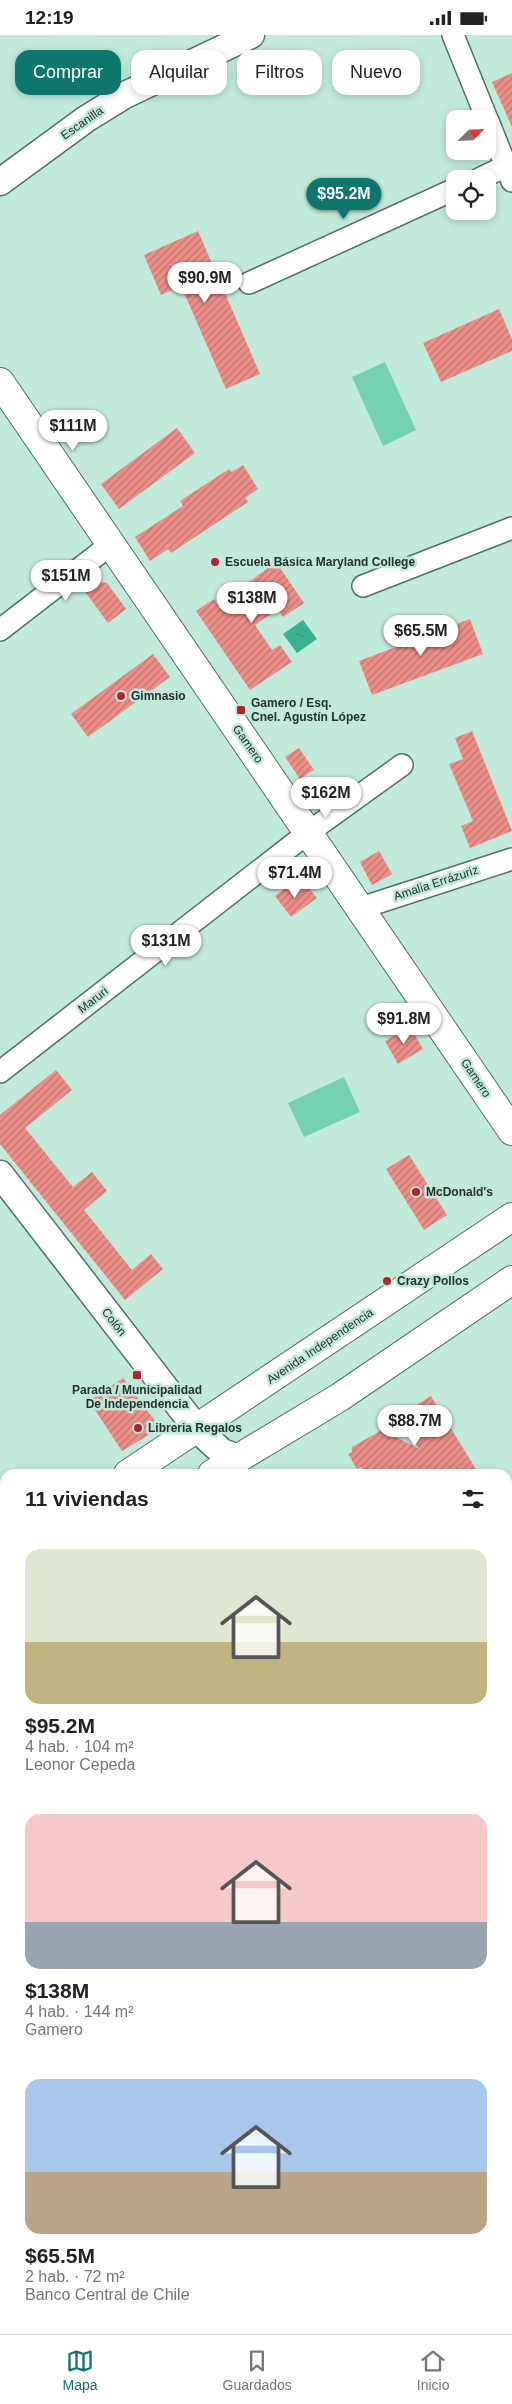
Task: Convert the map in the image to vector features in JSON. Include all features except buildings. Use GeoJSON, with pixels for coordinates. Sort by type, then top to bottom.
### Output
{"type":"FeatureCollection","features":[{"type":"Feature","properties":{"kind":"main road","name":"Gamero"},"geometry":{"type":"LineString","coordinates":[[4,396],[110,545],[361,908],[512,1131]]}},
{"type":"Feature","properties":{"kind":"main road","name":"Avenida Independencia"},"geometry":{"type":"LineString","coordinates":[[136,1469],[512,1217]]}},
{"type":"Feature","properties":{"kind":"main road"},"geometry":{"type":"LineString","coordinates":[[483,1237],[512,1240]]}},
{"type":"Feature","properties":{"kind":"main road"},"geometry":{"type":"LineString","coordinates":[[220,1469],[340,1397],[512,1280]]}},
{"type":"Feature","properties":{"kind":"street","name":"Escanilla"},"geometry":{"type":"LineString","coordinates":[[0,182],[86,119],[125,95],[252,35]]}},
{"type":"Feature","properties":{"kind":"street"},"geometry":{"type":"LineString","coordinates":[[452,35],[483,110]]}},
{"type":"Feature","properties":{"kind":"street"},"geometry":{"type":"LineString","coordinates":[[496,142],[509,173],[496,176]]}},
{"type":"Feature","properties":{"kind":"street"},"geometry":{"type":"LineString","coordinates":[[249,283],[446,193]]}},
{"type":"Feature","properties":{"kind":"street"},"geometry":{"type":"LineString","coordinates":[[363,586],[512,528]]}},
{"type":"Feature","properties":{"kind":"street"},"geometry":{"type":"LineString","coordinates":[[0,630],[110,545]]}},
{"type":"Feature","properties":{"kind":"street","name":"Maruri"},"geometry":{"type":"LineString","coordinates":[[0,1072],[309,833],[402,765]]}},
{"type":"Feature","properties":{"kind":"street","name":"Amalia Errázuriz"},"geometry":{"type":"LineString","coordinates":[[361,908],[512,859]]}},
{"type":"Feature","properties":{"kind":"street","name":"Colón"},"geometry":{"type":"LineString","coordinates":[[0,1174],[197,1429],[215,1446],[238,1458]]}},
{"type":"Feature","properties":{"kind":"shaded area"},"geometry":{"type":"Polygon","coordinates":[[[385,362],[416,430],[383,446],[352,377],[385,362]]]}},
{"type":"Feature","properties":{"kind":"shaded area"},"geometry":{"type":"Polygon","coordinates":[[[344,1077],[360,1112],[304,1137],[288,1103],[344,1077]]]}},
{"type":"Feature","properties":{"kind":"water"},"geometry":{"type":"Polygon","coordinates":[[[303,620],[317,639],[297,653],[283,634],[303,620]]]}},
{"type":"Feature","properties":{"kind":"place","name":"Escuela Básica Maryland College"},"geometry":{"type":"Point","coordinates":[215,562]}},
{"type":"Feature","properties":{"kind":"place","name":"Gimnasio"},"geometry":{"type":"Point","coordinates":[121,696]}},
{"type":"Feature","properties":{"kind":"place","name":"Gamero / Esq. Cnel. Agustín López"},"geometry":{"type":"Point","coordinates":[241,710]}},
{"type":"Feature","properties":{"kind":"place","name":"McDonald's"},"geometry":{"type":"Point","coordinates":[416,1192]}},
{"type":"Feature","properties":{"kind":"place","name":"Crazy Pollos"},"geometry":{"type":"Point","coordinates":[387,1281]}},
{"type":"Feature","properties":{"kind":"place","name":"Parada / Municipalidad De Independencia"},"geometry":{"type":"Point","coordinates":[137,1375]}},
{"type":"Feature","properties":{"kind":"place","name":"Libreria Regalos"},"geometry":{"type":"Point","coordinates":[138,1428]}}]}
